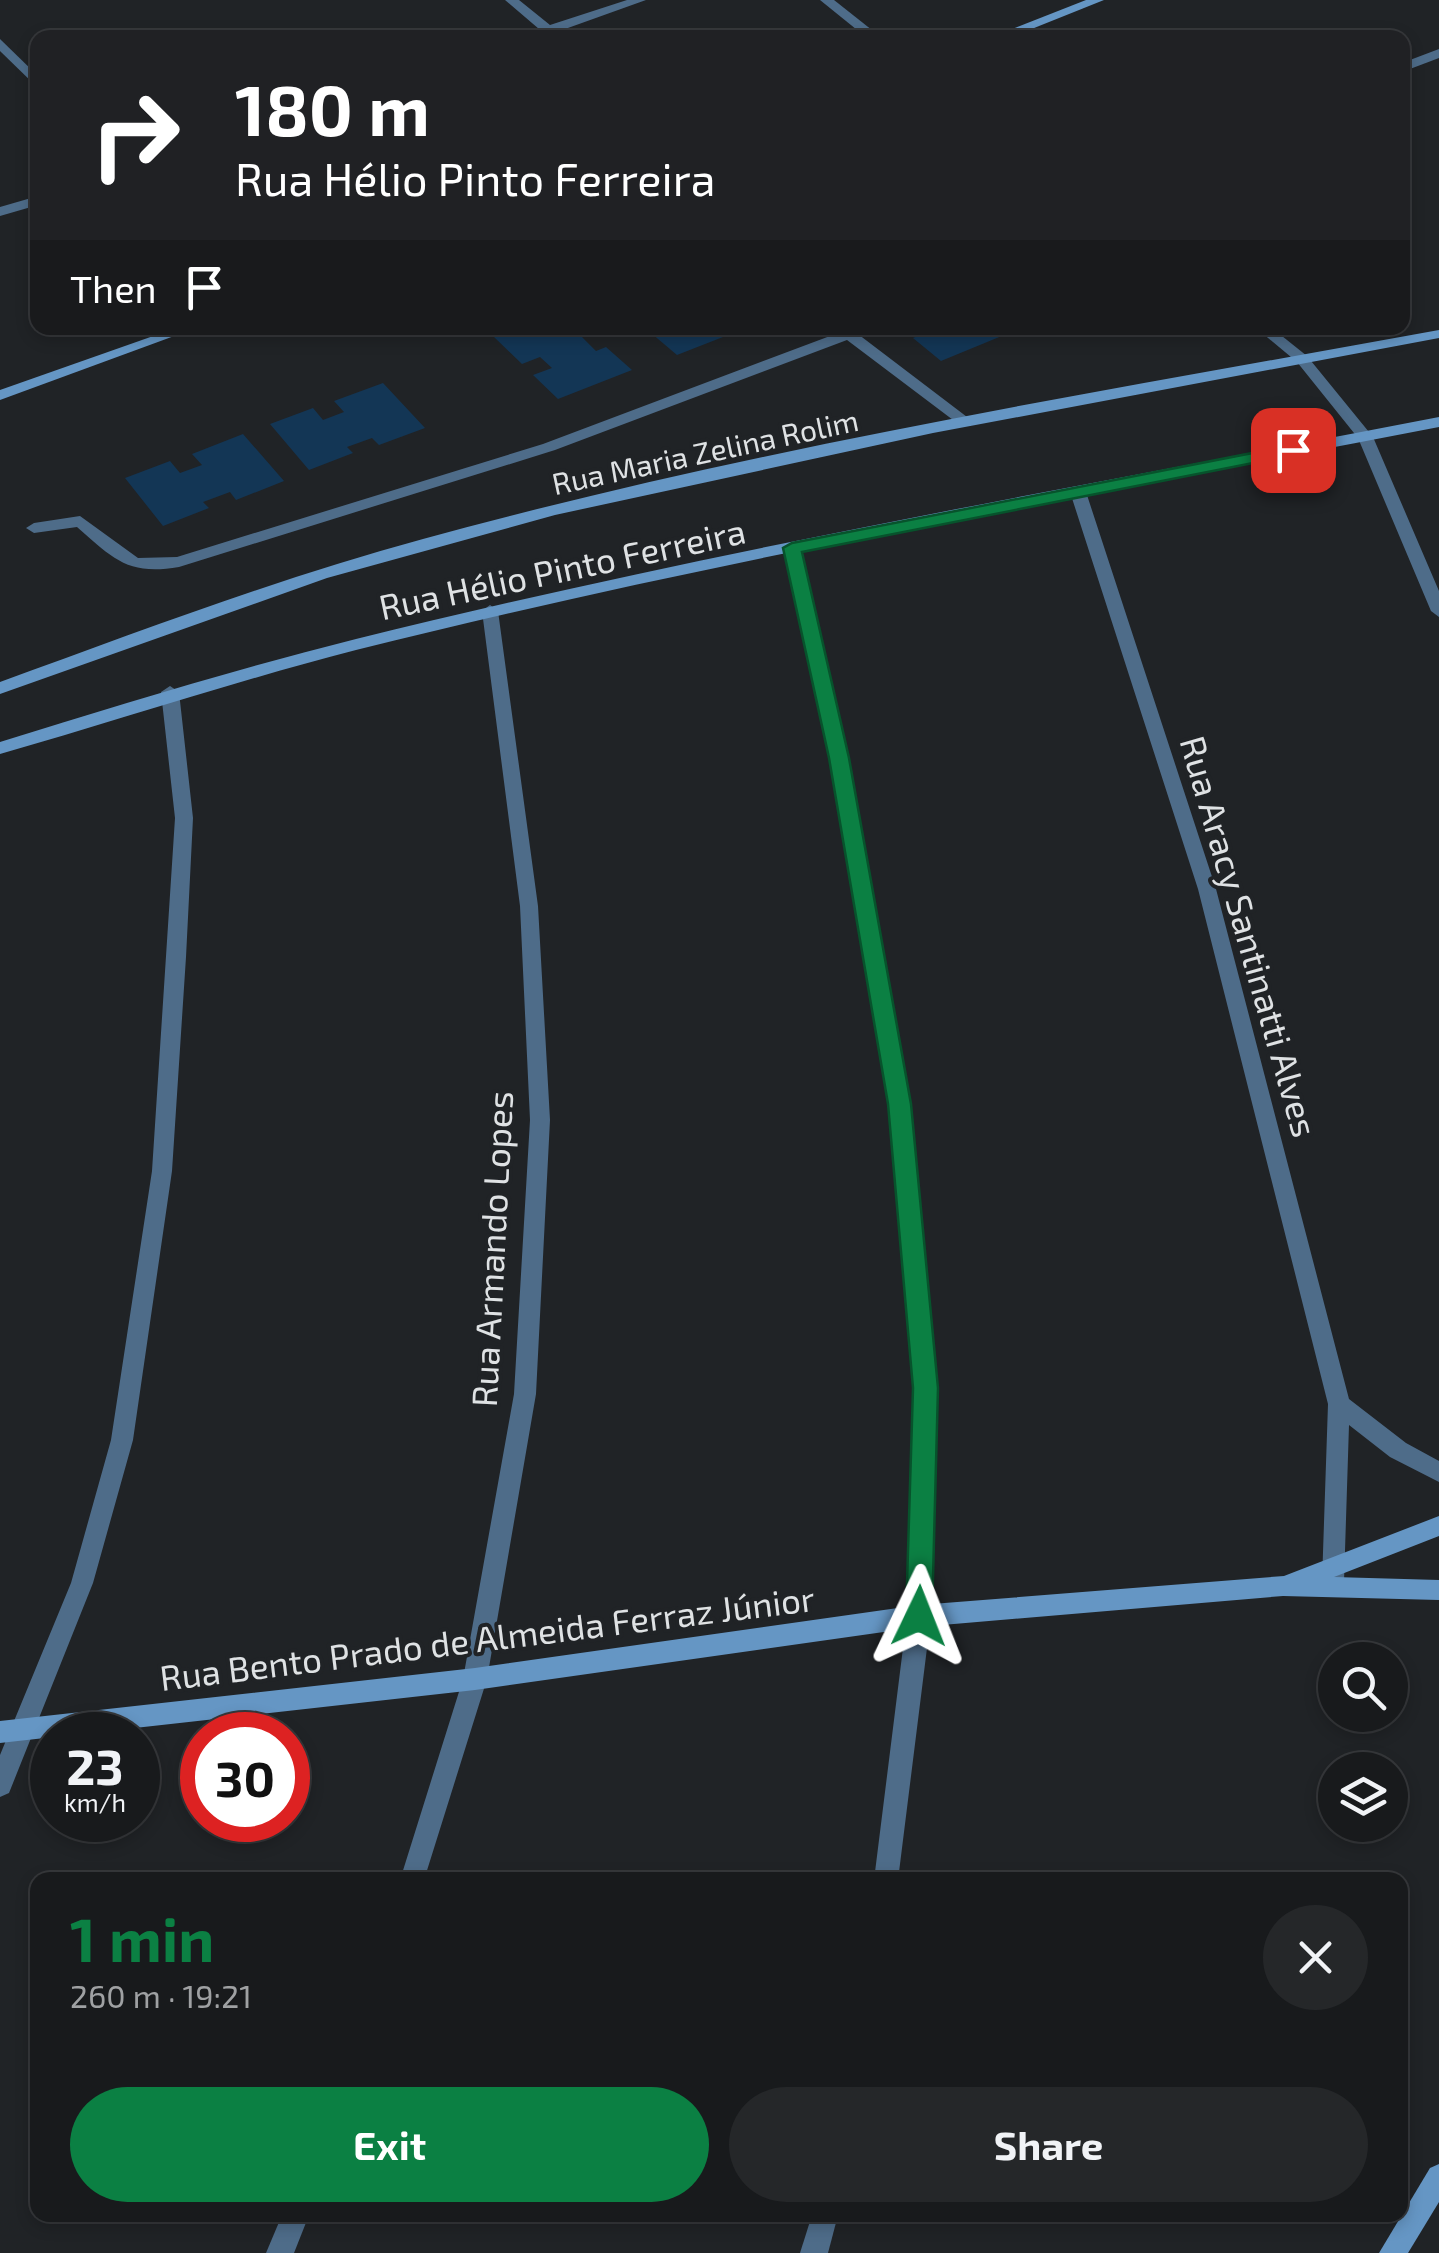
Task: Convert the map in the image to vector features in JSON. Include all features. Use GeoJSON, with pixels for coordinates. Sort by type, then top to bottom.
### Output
{"type":"FeatureCollection","features":[{"type":"Feature","properties":{"kind":"street"},"geometry":{"type":"LineString","coordinates":[[511,0],[548,30],[640,0]]}},
{"type":"Feature","properties":{"kind":"street"},"geometry":{"type":"LineString","coordinates":[[826,0],[865,30]]}},
{"type":"Feature","properties":{"kind":"street"},"geometry":{"type":"LineString","coordinates":[[1017,30],[1098,0]]}},
{"type":"Feature","properties":{"kind":"street"},"geometry":{"type":"LineString","coordinates":[[0,43],[30,75]]}},
{"type":"Feature","properties":{"kind":"street"},"geometry":{"type":"LineString","coordinates":[[1410,65],[1439,53]]}},
{"type":"Feature","properties":{"kind":"street"},"geometry":{"type":"LineString","coordinates":[[0,212],[30,203]]}},
{"type":"Feature","properties":{"kind":"street","name":"Rua Maria Zelina Rolim"},"geometry":{"type":"LineString","coordinates":[[0,688],[282,587],[429,542],[680,482],[1439,334]]}},
{"type":"Feature","properties":{"kind":"street"},"geometry":{"type":"LineString","coordinates":[[0,396],[170,335]]}},
{"type":"Feature","properties":{"kind":"street"},"geometry":{"type":"LineString","coordinates":[[34,528],[80,521],[126,562],[141,567],[180,562],[549,447],[835,335]]}},
{"type":"Feature","properties":{"kind":"street"},"geometry":{"type":"LineString","coordinates":[[850,335],[966,424]]}},
{"type":"Feature","properties":{"kind":"street"},"geometry":{"type":"LineString","coordinates":[[1273,335],[1302,359],[1364,436],[1439,610]]}},
{"type":"Feature","properties":{"kind":"street","name":"Rua Hélio Pinto Ferreira"},"geometry":{"type":"LineString","coordinates":[[0,748],[170,692],[490,611],[1439,422]]}},
{"type":"Feature","properties":{"kind":"street","name":"Rua Aracy Santinatti Alves"},"geometry":{"type":"LineString","coordinates":[[1078,492],[1207,889],[1339,1404],[1332,1578]]}},
{"type":"Feature","properties":{"kind":"street"},"geometry":{"type":"LineString","coordinates":[[792,548],[839,758],[899,1104],[926,1388],[919,1616],[887,1872]]}},
{"type":"Feature","properties":{"kind":"street","name":"Rua Armando Lopes"},"geometry":{"type":"LineString","coordinates":[[415,1872],[475,1679],[525,1394],[540,1120],[529,906],[490,611]]}},
{"type":"Feature","properties":{"kind":"street"},"geometry":{"type":"LineString","coordinates":[[0,1784],[26,1729],[82,1583],[122,1440],[162,1170],[184,818],[170,692]]}},
{"type":"Feature","properties":{"kind":"street"},"geometry":{"type":"LineString","coordinates":[[1339,1404],[1398,1450],[1439,1472]]}},
{"type":"Feature","properties":{"kind":"street","name":"Rua Bento Prado de Almeida Ferraz Júnior"},"geometry":{"type":"LineString","coordinates":[[1332,1578],[1439,1526]]}},
{"type":"Feature","properties":{"kind":"street","name":"Rua Bento Prado de Almeida Ferraz Júnior"},"geometry":{"type":"LineString","coordinates":[[0,1732],[475,1679],[919,1616],[1282,1586],[1332,1578],[1439,1590]]}},
{"type":"Feature","properties":{"kind":"street"},"geometry":{"type":"LineString","coordinates":[[1393,2253],[1439,2177]]}},
{"type":"Feature","properties":{"kind":"street"},"geometry":{"type":"LineString","coordinates":[[280,2253],[293,2222]]}},
{"type":"Feature","properties":{"kind":"street"},"geometry":{"type":"LineString","coordinates":[[814,2253],[823,2222]]}},
{"type":"Feature","properties":{"kind":"building"},"geometry":{"type":"Polygon","coordinates":[[[588,335],[582,337],[596,351],[606,347],[632,370],[558,399],[533,375],[552,368],[540,357],[522,364],[494,337],[588,335]]]}},
{"type":"Feature","properties":{"kind":"building"},"geometry":{"type":"Polygon","coordinates":[[[653,335],[728,335],[677,355],[653,335]]]}},
{"type":"Feature","properties":{"kind":"building"},"geometry":{"type":"Polygon","coordinates":[[[920,335],[1004,335],[941,361],[913,338],[920,335]]]}},
{"type":"Feature","properties":{"kind":"building"},"geometry":{"type":"Polygon","coordinates":[[[383,383],[425,428],[379,445],[372,438],[347,447],[353,453],[309,470],[270,424],[313,408],[323,420],[344,412],[334,401],[383,383]]]}},
{"type":"Feature","properties":{"kind":"building"},"geometry":{"type":"Polygon","coordinates":[[[243,434],[284,481],[236,500],[230,492],[203,502],[209,508],[163,526],[125,478],[170,461],[180,473],[202,465],[192,454],[243,434]]]}},
{"type":"Feature","properties":{"kind":"route"},"geometry":{"type":"LineString","coordinates":[[919,1616],[926,1388],[899,1104],[839,758],[792,548],[1293,450]]}}]}
